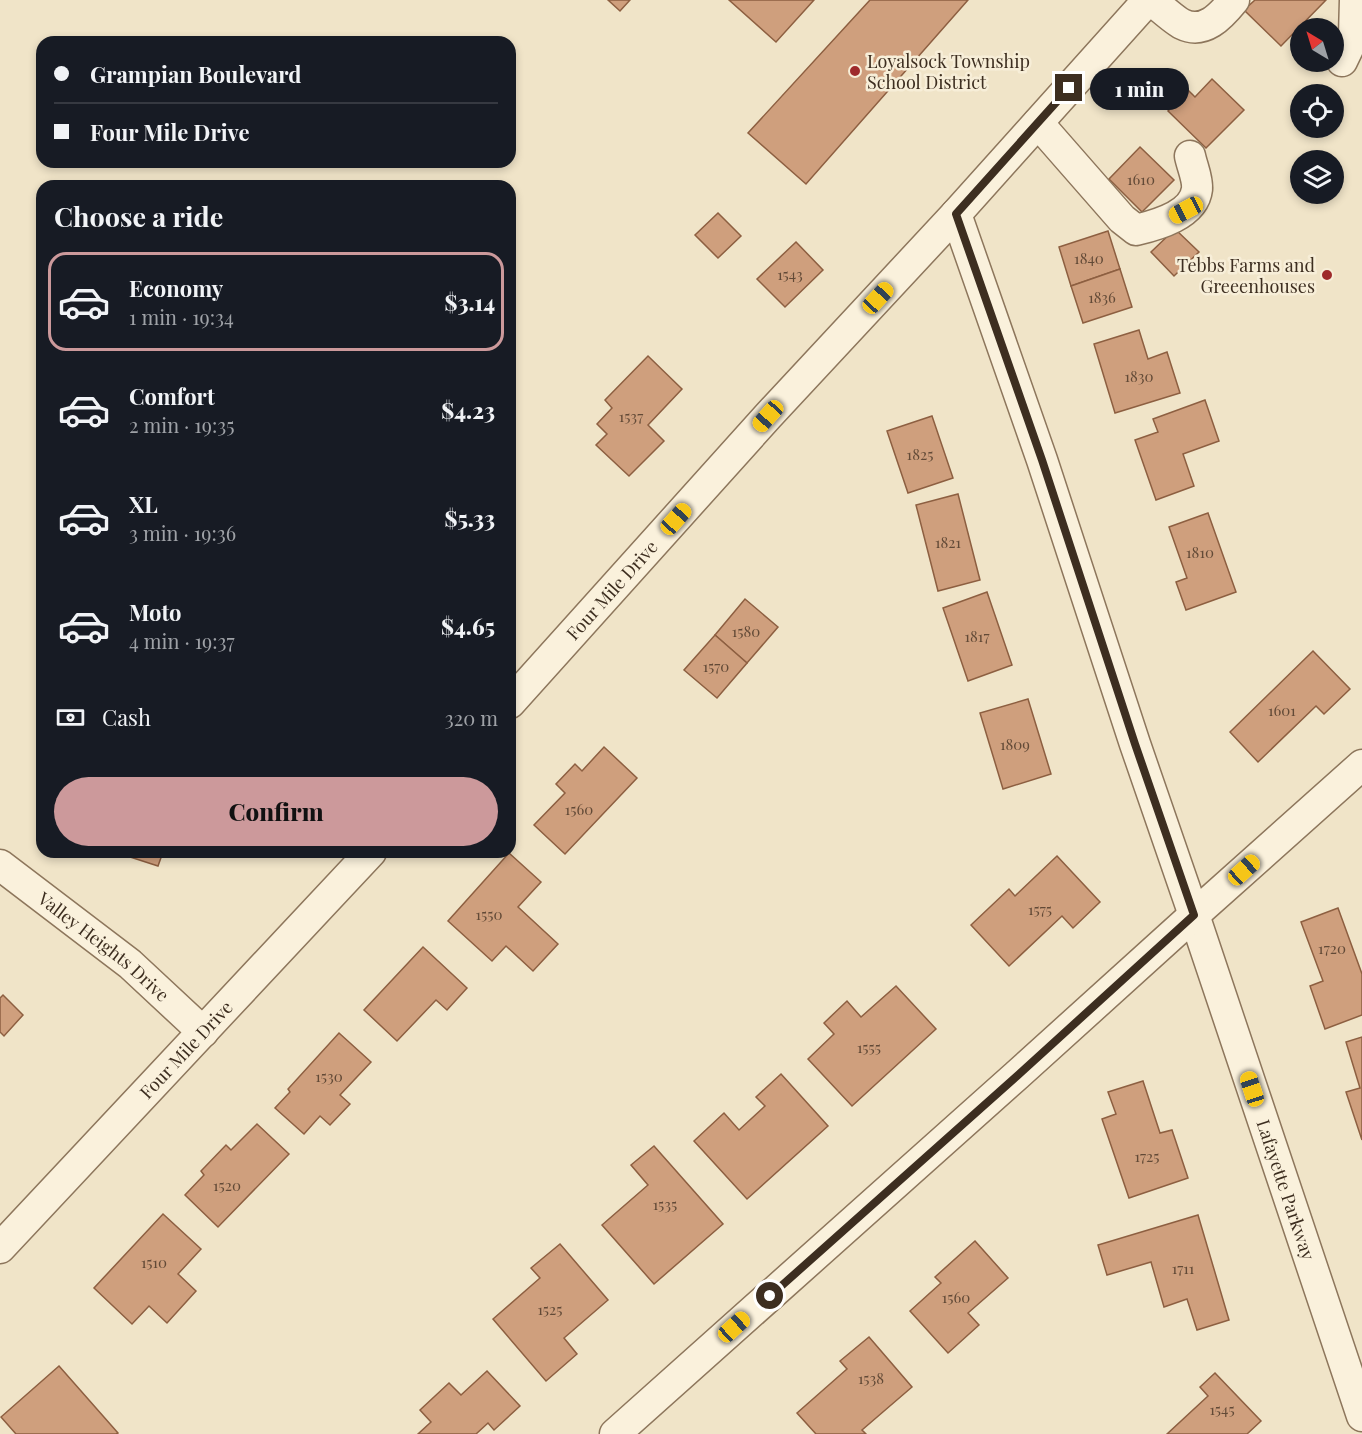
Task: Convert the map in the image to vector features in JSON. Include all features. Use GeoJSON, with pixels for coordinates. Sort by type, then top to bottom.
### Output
{"type":"FeatureCollection","features":[{"type":"Feature","properties":{"kind":"street"},"geometry":{"type":"LineString","coordinates":[[1150,0],[1182,24],[1198,28],[1210,24],[1234,0]]}},
{"type":"Feature","properties":{"kind":"street","name":"Four Mile Drive"},"geometry":{"type":"LineString","coordinates":[[516,696],[768,416],[956,214],[1150,0]]}},
{"type":"Feature","properties":{"kind":"street"},"geometry":{"type":"LineString","coordinates":[[1344,57],[1354,36],[1355,0]]}},
{"type":"Feature","properties":{"kind":"street"},"geometry":{"type":"LineString","coordinates":[[1038,123],[1122,219],[1136,230],[1158,225],[1186,210],[1195,199],[1197,187],[1190,156]]}},
{"type":"Feature","properties":{"kind":"street","name":"Lafayette Parkway"},"geometry":{"type":"LineString","coordinates":[[956,214],[1042,460],[1135,744],[1362,1416]]}},
{"type":"Feature","properties":{"kind":"street"},"geometry":{"type":"LineString","coordinates":[[615,1434],[1362,765]]}},
{"type":"Feature","properties":{"kind":"street","name":"Four Mile Drive"},"geometry":{"type":"LineString","coordinates":[[0,1248],[365,858]]}},
{"type":"Feature","properties":{"kind":"street","name":"Valley Heights Drive"},"geometry":{"type":"LineString","coordinates":[[0,865],[130,964],[203,1032]]}},
{"type":"Feature","properties":{"kind":"building"},"geometry":{"type":"Polygon","coordinates":[[[608,0],[630,0],[620,11],[608,0]]]}},
{"type":"Feature","properties":{"kind":"building"},"geometry":{"type":"Polygon","coordinates":[[[729,0],[814,0],[776,42],[729,0]]]}},
{"type":"Feature","properties":{"kind":"building","name":"Loyalsock Township School District"},"geometry":{"type":"Polygon","coordinates":[[[870,0],[968,0],[806,184],[748,133],[870,0]]]}},
{"type":"Feature","properties":{"kind":"building"},"geometry":{"type":"Polygon","coordinates":[[[1255,0],[1326,0],[1308,18],[1290,18],[1290,37],[1281,46],[1244,10],[1255,0]]]}},
{"type":"Feature","properties":{"kind":"building"},"geometry":{"type":"Polygon","coordinates":[[[1212,79],[1244,110],[1206,148],[1168,111],[1188,90],[1195,97],[1212,79]]]}},
{"type":"Feature","properties":{"kind":"building"},"geometry":{"type":"Polygon","coordinates":[[[1140,147],[1174,180],[1142,212],[1109,179],[1140,147]]]}},
{"type":"Feature","properties":{"kind":"building"},"geometry":{"type":"Polygon","coordinates":[[[718,213],[741,236],[718,258],[695,235],[718,213]]]}},
{"type":"Feature","properties":{"kind":"building"},"geometry":{"type":"Polygon","coordinates":[[[1175,229],[1199,252],[1174,276],[1151,252],[1175,229]]]}},
{"type":"Feature","properties":{"kind":"building"},"geometry":{"type":"Polygon","coordinates":[[[1108,231],[1120,269],[1071,286],[1059,247],[1108,231]]]}},
{"type":"Feature","properties":{"kind":"building"},"geometry":{"type":"Polygon","coordinates":[[[796,242],[823,270],[785,307],[757,279],[796,242]]]}},
{"type":"Feature","properties":{"kind":"building"},"geometry":{"type":"Polygon","coordinates":[[[1120,269],[1132,307],[1083,323],[1071,286],[1120,269]]]}},
{"type":"Feature","properties":{"kind":"building"},"geometry":{"type":"Polygon","coordinates":[[[1139,330],[1148,359],[1167,352],[1180,393],[1115,413],[1094,344],[1139,330]]]}},
{"type":"Feature","properties":{"kind":"building"},"geometry":{"type":"Polygon","coordinates":[[[648,356],[682,389],[648,425],[664,441],[629,476],[596,445],[607,434],[597,424],[612,408],[605,400],[648,356]]]}},
{"type":"Feature","properties":{"kind":"building"},"geometry":{"type":"Polygon","coordinates":[[[1205,400],[1219,441],[1183,454],[1194,486],[1156,500],[1135,440],[1158,432],[1153,419],[1205,400]]]}},
{"type":"Feature","properties":{"kind":"building"},"geometry":{"type":"Polygon","coordinates":[[[932,416],[953,478],[908,493],[887,431],[932,416]]]}},
{"type":"Feature","properties":{"kind":"building"},"geometry":{"type":"Polygon","coordinates":[[[958,494],[980,580],[938,591],[916,505],[958,494]]]}},
{"type":"Feature","properties":{"kind":"building"},"geometry":{"type":"Polygon","coordinates":[[[1208,513],[1236,592],[1186,610],[1176,582],[1187,578],[1169,527],[1208,513]]]}},
{"type":"Feature","properties":{"kind":"building"},"geometry":{"type":"Polygon","coordinates":[[[987,592],[1012,665],[968,681],[943,608],[987,592]]]}},
{"type":"Feature","properties":{"kind":"building"},"geometry":{"type":"Polygon","coordinates":[[[745,599],[778,627],[747,663],[715,635],[745,599]]]}},
{"type":"Feature","properties":{"kind":"building"},"geometry":{"type":"Polygon","coordinates":[[[715,635],[747,663],[717,698],[684,670],[715,635]]]}},
{"type":"Feature","properties":{"kind":"building"},"geometry":{"type":"Polygon","coordinates":[[[1313,651],[1350,689],[1324,714],[1316,706],[1258,762],[1230,732],[1313,651]]]}},
{"type":"Feature","properties":{"kind":"building"},"geometry":{"type":"Polygon","coordinates":[[[1028,699],[1051,774],[1003,789],[980,713],[1028,699]]]}},
{"type":"Feature","properties":{"kind":"building"},"geometry":{"type":"Polygon","coordinates":[[[604,747],[637,778],[565,854],[534,825],[565,793],[556,784],[575,764],[582,771],[604,747]]]}},
{"type":"Feature","properties":{"kind":"building"},"geometry":{"type":"Polygon","coordinates":[[[1057,856],[1100,902],[1073,928],[1062,916],[1009,966],[971,925],[1009,889],[1015,896],[1057,856]]]}},
{"type":"Feature","properties":{"kind":"building"},"geometry":{"type":"Polygon","coordinates":[[[133,858],[161,858],[158,866],[133,858]]]}},
{"type":"Feature","properties":{"kind":"building"},"geometry":{"type":"Polygon","coordinates":[[[505,858],[515,858],[541,882],[518,907],[558,944],[533,971],[506,946],[492,961],[448,921],[505,858]]]}},
{"type":"Feature","properties":{"kind":"building"},"geometry":{"type":"Polygon","coordinates":[[[1338,908],[1362,974],[1362,1015],[1325,1029],[1310,986],[1323,981],[1301,922],[1338,908]]]}},
{"type":"Feature","properties":{"kind":"building"},"geometry":{"type":"Polygon","coordinates":[[[423,947],[467,988],[447,1010],[436,1000],[397,1041],[364,1010],[423,947]]]}},
{"type":"Feature","properties":{"kind":"building"},"geometry":{"type":"Polygon","coordinates":[[[896,986],[936,1029],[852,1106],[808,1059],[834,1034],[824,1023],[847,1001],[861,1017],[896,986]]]}},
{"type":"Feature","properties":{"kind":"building"},"geometry":{"type":"Polygon","coordinates":[[[3,995],[23,1015],[4,1036],[0,1032],[0,998],[3,995]]]}},
{"type":"Feature","properties":{"kind":"building"},"geometry":{"type":"Polygon","coordinates":[[[339,1033],[371,1062],[340,1095],[350,1104],[330,1125],[320,1116],[304,1134],[275,1108],[290,1092],[288,1089],[339,1033]]]}},
{"type":"Feature","properties":{"kind":"building"},"geometry":{"type":"Polygon","coordinates":[[[1362,1037],[1362,1140],[1346,1092],[1360,1088],[1346,1042],[1362,1037]]]}},
{"type":"Feature","properties":{"kind":"building"},"geometry":{"type":"Polygon","coordinates":[[[781,1074],[828,1126],[747,1199],[694,1141],[724,1113],[739,1130],[765,1106],[756,1097],[781,1074]]]}},
{"type":"Feature","properties":{"kind":"building"},"geometry":{"type":"Polygon","coordinates":[[[1143,1081],[1160,1133],[1172,1130],[1188,1178],[1129,1198],[1102,1119],[1116,1114],[1108,1092],[1143,1081]]]}},
{"type":"Feature","properties":{"kind":"building"},"geometry":{"type":"Polygon","coordinates":[[[257,1124],[289,1154],[218,1227],[185,1195],[204,1175],[201,1171],[226,1145],[231,1150],[257,1124]]]}},
{"type":"Feature","properties":{"kind":"building"},"geometry":{"type":"Polygon","coordinates":[[[654,1146],[723,1224],[654,1284],[602,1225],[648,1185],[631,1165],[654,1146]]]}},
{"type":"Feature","properties":{"kind":"building"},"geometry":{"type":"Polygon","coordinates":[[[163,1214],[201,1249],[178,1274],[196,1291],[167,1323],[149,1306],[132,1324],[94,1288],[163,1214]]]}},
{"type":"Feature","properties":{"kind":"building"},"geometry":{"type":"Polygon","coordinates":[[[1198,1215],[1229,1320],[1197,1330],[1187,1299],[1164,1307],[1151,1262],[1107,1275],[1098,1245],[1198,1215]]]}},
{"type":"Feature","properties":{"kind":"building"},"geometry":{"type":"Polygon","coordinates":[[[975,1241],[1008,1278],[968,1313],[979,1325],[948,1353],[910,1311],[941,1283],[935,1277],[975,1241]]]}},
{"type":"Feature","properties":{"kind":"building"},"geometry":{"type":"Polygon","coordinates":[[[560,1244],[608,1300],[564,1338],[577,1354],[546,1381],[493,1319],[540,1278],[531,1268],[560,1244]]]}},
{"type":"Feature","properties":{"kind":"building"},"geometry":{"type":"Polygon","coordinates":[[[869,1337],[912,1387],[862,1430],[866,1434],[816,1434],[797,1413],[847,1369],[840,1361],[869,1337]]]}},
{"type":"Feature","properties":{"kind":"building"},"geometry":{"type":"Polygon","coordinates":[[[59,1366],[118,1433],[16,1434],[1,1417],[59,1366]]]}},
{"type":"Feature","properties":{"kind":"building"},"geometry":{"type":"Polygon","coordinates":[[[487,1371],[520,1406],[494,1430],[488,1423],[476,1434],[418,1434],[431,1422],[420,1410],[449,1383],[461,1395],[487,1371]]]}},
{"type":"Feature","properties":{"kind":"building"},"geometry":{"type":"Polygon","coordinates":[[[1215,1373],[1261,1421],[1247,1434],[1167,1434],[1208,1396],[1200,1387],[1215,1373]]]}},
{"type":"Feature","properties":{"kind":"place","name":"Loyalsock Township School District"},"geometry":{"type":"Point","coordinates":[855,71]}},
{"type":"Feature","properties":{"kind":"place","name":"Tebbs Farms and Greeenhouses"},"geometry":{"type":"Point","coordinates":[1327,275]}},
{"type":"Feature","properties":{"kind":"route"},"geometry":{"type":"LineString","coordinates":[[770,1296],[1194,915],[1042,460],[956,214],[1069,88]]}}]}
